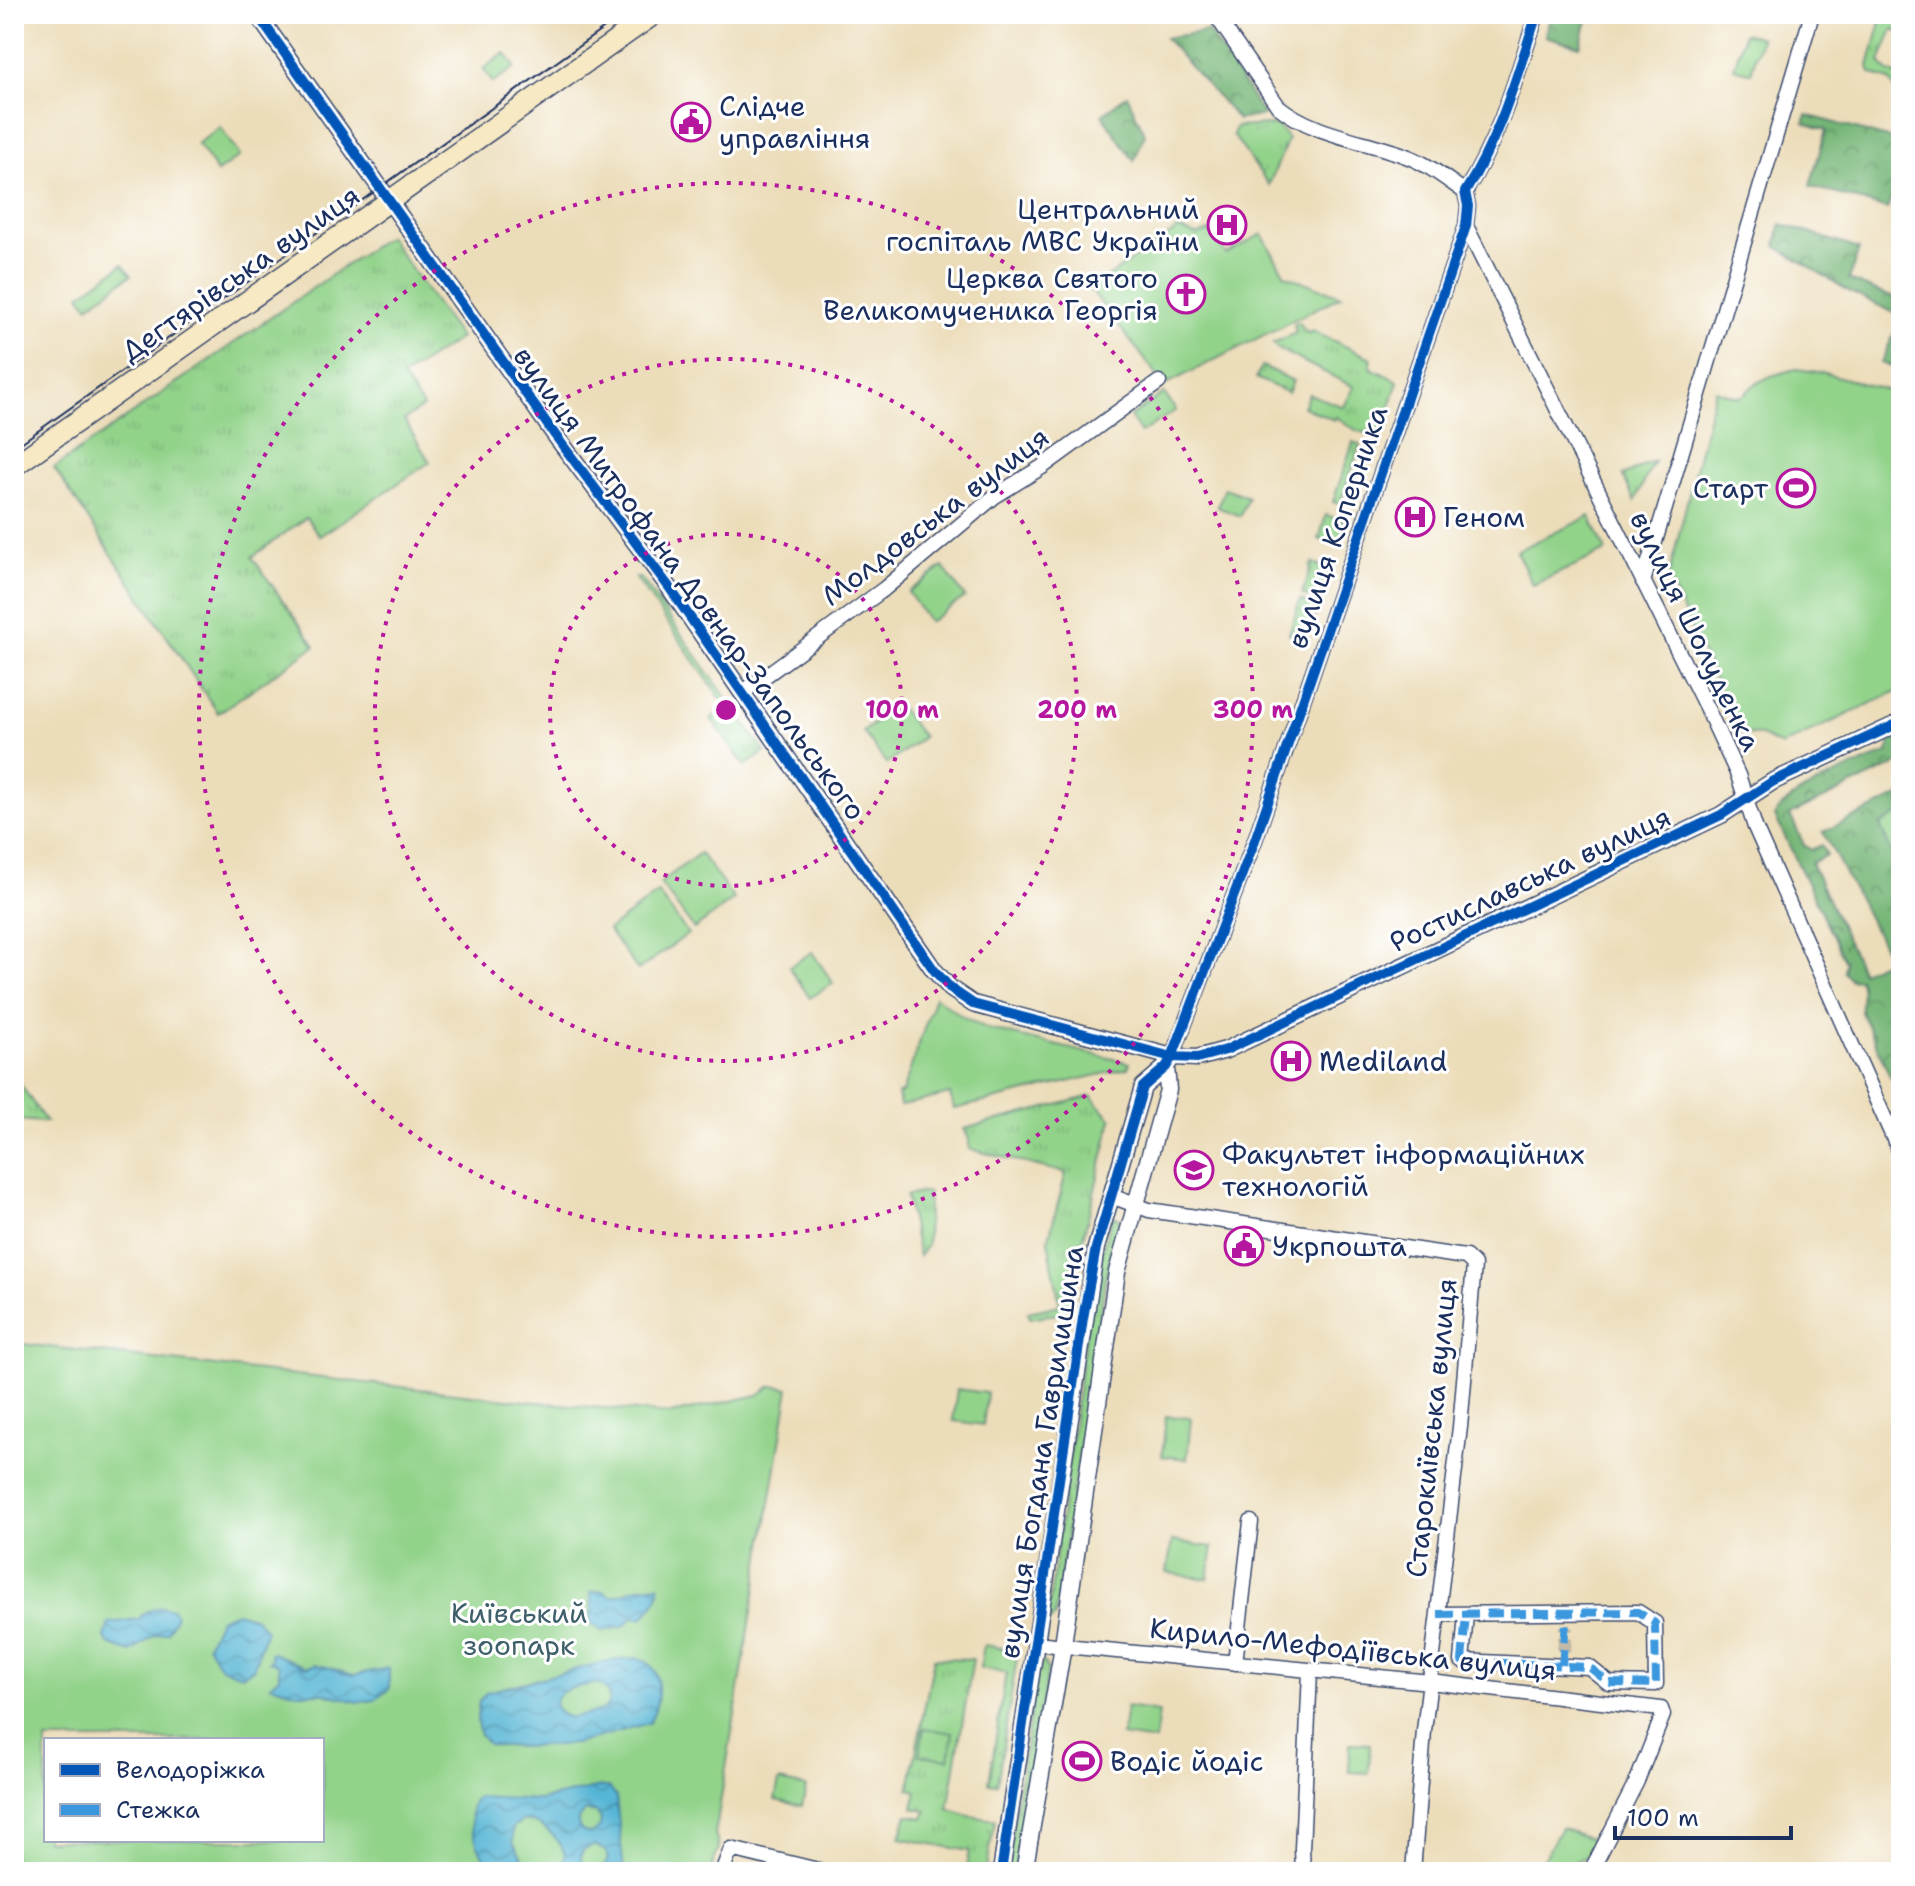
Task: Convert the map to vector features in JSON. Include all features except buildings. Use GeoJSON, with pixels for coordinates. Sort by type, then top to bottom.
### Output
{"type":"FeatureCollection","features":[{"type":"Feature","properties":{"kind":"main road","name":"Дегтярівська вулиця"},"geometry":{"type":"LineString","coordinates":[[14,466],[654,14]]}},
{"type":"Feature","properties":{"kind":"street","name":"вулиця Митрофана Довнар-Запольського"},"geometry":{"type":"LineString","coordinates":[[257,14],[742,693],[934,970],[951,989],[973,1004],[1169,1062]]}},
{"type":"Feature","properties":{"kind":"street"},"geometry":{"type":"LineString","coordinates":[[1215,14],[1278,106],[1290,116],[1408,157],[1465,192],[1481,167],[1502,120],[1537,14]]}},
{"type":"Feature","properties":{"kind":"street"},"geometry":{"type":"LineString","coordinates":[[1643,582],[1812,14]]}},
{"type":"Feature","properties":{"kind":"street","name":"вулиця Коперника"},"geometry":{"type":"LineString","coordinates":[[1169,1062],[1255,840],[1466,226],[1468,206],[1465,192]]}},
{"type":"Feature","properties":{"kind":"street","name":"вулиця Шолуденка"},"geometry":{"type":"LineString","coordinates":[[1466,226],[1711,717],[1747,799],[1755,827],[1901,1155]]}},
{"type":"Feature","properties":{"kind":"street","name":"Молдовська вулиця"},"geometry":{"type":"LineString","coordinates":[[742,693],[884,589],[995,496],[1042,467],[1159,382]]}},
{"type":"Feature","properties":{"kind":"street","name":"Ростиславська вулиця"},"geometry":{"type":"LineString","coordinates":[[1169,1062],[1226,1050],[1708,822],[1772,782],[1901,722]]}},
{"type":"Feature","properties":{"kind":"street","name":"вулиця Богдана Гаврилишина"},"geometry":{"type":"LineString","coordinates":[[1001,1872],[1096,1248],[1143,1087],[1169,1062]]}},
{"type":"Feature","properties":{"kind":"street","name":"вулиця Богдана Гаврилишина"},"geometry":{"type":"LineString","coordinates":[[1024,1872],[1063,1644],[1117,1272],[1168,1090],[1169,1062]]}},
{"type":"Feature","properties":{"kind":"street","name":"Старокиївська вулиця"},"geometry":{"type":"LineString","coordinates":[[1111,1196],[1149,1210],[1458,1256],[1471,1261],[1474,1270],[1470,1324],[1430,1682],[1413,1872]]}},
{"type":"Feature","properties":{"kind":"street"},"geometry":{"type":"LineString","coordinates":[[1235,1663],[1251,1522]]}},
{"type":"Feature","properties":{"kind":"street"},"geometry":{"type":"LineString","coordinates":[[1438,1614],[1466,1614],[1566,1620],[1638,1612],[1655,1623],[1656,1684],[1609,1683],[1589,1667],[1563,1658],[1462,1661],[1466,1614]]}},
{"type":"Feature","properties":{"kind":"street","name":"Кирило-Мефодіївська вулиця"},"geometry":{"type":"LineString","coordinates":[[1035,1643],[1430,1682],[1657,1709],[1664,1713],[1637,1781],[1593,1872]]}},
{"type":"Feature","properties":{"kind":"street"},"geometry":{"type":"LineString","coordinates":[[1303,1872],[1310,1672]]}},
{"type":"Feature","properties":{"kind":"street"},"geometry":{"type":"LineString","coordinates":[[722,1872],[731,1849],[826,1872]]}},
{"type":"Feature","properties":{"kind":"green space"},"geometry":{"type":"Polygon","coordinates":[[[1551,14],[1588,17],[1580,46],[1545,36],[1551,14]]]}},
{"type":"Feature","properties":{"kind":"green space"},"geometry":{"type":"Polygon","coordinates":[[[1883,14],[1901,14],[1901,32],[1893,29],[1880,62],[1888,72],[1901,77],[1901,93],[1889,80],[1871,73],[1869,66],[1883,14]]]}},
{"type":"Feature","properties":{"kind":"green space"},"geometry":{"type":"Polygon","coordinates":[[[1208,31],[1264,115],[1238,120],[1165,38],[1208,31]]]}},
{"type":"Feature","properties":{"kind":"green space"},"geometry":{"type":"Polygon","coordinates":[[[1744,33],[1761,38],[1751,73],[1734,68],[1744,33]]]}},
{"type":"Feature","properties":{"kind":"green space"},"geometry":{"type":"Polygon","coordinates":[[[505,53],[515,67],[493,83],[483,69],[505,53]]]}},
{"type":"Feature","properties":{"kind":"green space"},"geometry":{"type":"Polygon","coordinates":[[[1127,95],[1145,134],[1134,161],[1102,115],[1127,95]]]}},
{"type":"Feature","properties":{"kind":"green space"},"geometry":{"type":"Polygon","coordinates":[[[1807,115],[1901,142],[1901,167],[1888,209],[1810,186],[1826,130],[1804,123],[1807,115]]]}},
{"type":"Feature","properties":{"kind":"green space"},"geometry":{"type":"Polygon","coordinates":[[[220,127],[240,156],[217,172],[197,144],[220,127]]]}},
{"type":"Feature","properties":{"kind":"green space"},"geometry":{"type":"Polygon","coordinates":[[[1236,127],[1279,127],[1288,139],[1269,185],[1233,135],[1236,127]]]}},
{"type":"Feature","properties":{"kind":"green space"},"geometry":{"type":"Polygon","coordinates":[[[1781,224],[1859,249],[1849,280],[1901,301],[1901,316],[1852,293],[1776,246],[1781,224]]]}},
{"type":"Feature","properties":{"kind":"green space"},"geometry":{"type":"Polygon","coordinates":[[[1178,229],[1197,235],[1209,231],[1226,254],[1262,234],[1285,275],[1341,296],[1165,385],[1090,289],[1178,229]]]}},
{"type":"Feature","properties":{"kind":"green space"},"geometry":{"type":"Polygon","coordinates":[[[388,236],[460,338],[402,377],[423,407],[404,420],[430,462],[320,536],[306,518],[252,557],[315,646],[218,713],[54,468],[388,236]]]}},
{"type":"Feature","properties":{"kind":"green space"},"geometry":{"type":"Polygon","coordinates":[[[123,264],[131,275],[88,306],[80,295],[123,264]]]}},
{"type":"Feature","properties":{"kind":"green space"},"geometry":{"type":"Polygon","coordinates":[[[1901,318],[1901,368],[1881,363],[1901,318]]]}},
{"type":"Feature","properties":{"kind":"green space"},"geometry":{"type":"Polygon","coordinates":[[[1299,322],[1307,333],[1312,331],[1371,358],[1371,368],[1398,381],[1380,438],[1356,430],[1336,417],[1334,420],[1303,407],[1309,394],[1344,407],[1354,387],[1278,349],[1273,343],[1296,333],[1294,325],[1299,322]]]}},
{"type":"Feature","properties":{"kind":"green space"},"geometry":{"type":"Polygon","coordinates":[[[1262,366],[1293,381],[1288,393],[1256,378],[1262,366]]]}},
{"type":"Feature","properties":{"kind":"green space","name":"Старт"},"geometry":{"type":"Polygon","coordinates":[[[1796,369],[1825,373],[1901,394],[1901,689],[1781,746],[1759,735],[1739,733],[1668,578],[1715,390],[1743,396],[1755,384],[1796,369]]]}},
{"type":"Feature","properties":{"kind":"green space"},"geometry":{"type":"Polygon","coordinates":[[[1164,393],[1176,410],[1141,433],[1130,417],[1164,393]]]}},
{"type":"Feature","properties":{"kind":"green space"},"geometry":{"type":"Polygon","coordinates":[[[1353,442],[1360,445],[1340,504],[1333,502],[1353,442]]]}},
{"type":"Feature","properties":{"kind":"green space"},"geometry":{"type":"Polygon","coordinates":[[[1654,461],[1635,501],[1623,476],[1654,461]]]}},
{"type":"Feature","properties":{"kind":"green space"},"geometry":{"type":"Polygon","coordinates":[[[1225,488],[1248,497],[1240,516],[1217,507],[1225,488]]]}},
{"type":"Feature","properties":{"kind":"green space"},"geometry":{"type":"Polygon","coordinates":[[[1326,515],[1346,522],[1338,545],[1319,539],[1326,515]]]}},
{"type":"Feature","properties":{"kind":"green space"},"geometry":{"type":"Polygon","coordinates":[[[1590,516],[1606,551],[1533,585],[1516,551],[1590,516]]]}},
{"type":"Feature","properties":{"kind":"green space"},"geometry":{"type":"Polygon","coordinates":[[[1312,563],[1330,570],[1320,600],[1302,594],[1312,563]]]}},
{"type":"Feature","properties":{"kind":"green space"},"geometry":{"type":"Polygon","coordinates":[[[943,567],[965,597],[929,622],[908,592],[943,567]]]}},
{"type":"Feature","properties":{"kind":"green space"},"geometry":{"type":"Polygon","coordinates":[[[636,578],[641,578],[765,752],[745,766],[711,719],[726,706],[636,578]]]}},
{"type":"Feature","properties":{"kind":"green space"},"geometry":{"type":"Polygon","coordinates":[[[1300,600],[1318,606],[1307,640],[1289,634],[1300,600]]]}},
{"type":"Feature","properties":{"kind":"green space"},"geometry":{"type":"Polygon","coordinates":[[[898,705],[923,737],[887,764],[863,732],[898,705]]]}},
{"type":"Feature","properties":{"kind":"green space"},"geometry":{"type":"Polygon","coordinates":[[[1901,733],[1901,766],[1899,763],[1790,815],[1804,845],[1811,850],[1822,845],[1827,855],[1811,863],[1862,972],[1890,962],[1897,979],[1901,979],[1901,1100],[1861,1012],[1859,979],[1851,980],[1844,972],[1845,962],[1775,816],[1781,807],[1808,788],[1887,753],[1890,742],[1901,733]]]}},
{"type":"Feature","properties":{"kind":"green space"},"geometry":{"type":"Polygon","coordinates":[[[1901,795],[1901,813],[1880,825],[1901,873],[1901,973],[1898,974],[1823,832],[1901,795]]]}},
{"type":"Feature","properties":{"kind":"green space"},"geometry":{"type":"Polygon","coordinates":[[[1901,813],[1901,865],[1898,867],[1880,825],[1901,813]]]}},
{"type":"Feature","properties":{"kind":"green space"},"geometry":{"type":"Polygon","coordinates":[[[700,853],[734,899],[694,929],[660,883],[700,853]]]}},
{"type":"Feature","properties":{"kind":"green space"},"geometry":{"type":"Polygon","coordinates":[[[658,893],[688,934],[638,970],[608,930],[658,893]]]}},
{"type":"Feature","properties":{"kind":"green space"},"geometry":{"type":"Polygon","coordinates":[[[812,952],[833,983],[810,998],[789,967],[812,952]]]}},
{"type":"Feature","properties":{"kind":"green space"},"geometry":{"type":"Polygon","coordinates":[[[935,997],[963,1017],[988,1029],[1130,1063],[1128,1068],[954,1109],[950,1094],[900,1106],[898,1094],[902,1093],[935,997]]]}},
{"type":"Feature","properties":{"kind":"green space"},"geometry":{"type":"Polygon","coordinates":[[[14,1075],[46,1122],[14,1120],[14,1075]]]}},
{"type":"Feature","properties":{"kind":"green space"},"geometry":{"type":"Polygon","coordinates":[[[1091,1096],[1112,1119],[1082,1242],[1070,1312],[1030,1318],[1028,1312],[1060,1305],[1048,1241],[1066,1173],[969,1149],[969,1139],[964,1129],[1091,1096]]]}},
{"type":"Feature","properties":{"kind":"green space"},"geometry":{"type":"Polygon","coordinates":[[[928,1193],[927,1245],[919,1256],[906,1196],[928,1193]]]}},
{"type":"Feature","properties":{"kind":"green space"},"geometry":{"type":"Polygon","coordinates":[[[1113,1216],[1119,1218],[1119,1223],[1106,1275],[1055,1616],[1049,1622],[1093,1277],[1113,1216]]]}},
{"type":"Feature","properties":{"kind":"green space","name":"Київський зоопарк"},"geometry":{"type":"Polygon","coordinates":[[[14,1343],[525,1401],[671,1414],[758,1395],[771,1386],[789,1388],[715,1834],[719,1848],[710,1872],[14,1872],[14,1343]]]}},
{"type":"Feature","properties":{"kind":"green space"},"geometry":{"type":"Polygon","coordinates":[[[957,1389],[987,1393],[983,1425],[953,1421],[957,1389]]]}},
{"type":"Feature","properties":{"kind":"green space"},"geometry":{"type":"Polygon","coordinates":[[[1166,1416],[1191,1418],[1187,1459],[1162,1456],[1166,1416]]]}},
{"type":"Feature","properties":{"kind":"green space"},"geometry":{"type":"Polygon","coordinates":[[[1172,1541],[1213,1547],[1208,1579],[1167,1573],[1172,1541]]]}},
{"type":"Feature","properties":{"kind":"green space"},"geometry":{"type":"Polygon","coordinates":[[[984,1645],[1018,1651],[997,1784],[989,1783],[1006,1673],[980,1668],[984,1645]]]}},
{"type":"Feature","properties":{"kind":"green space"},"geometry":{"type":"Polygon","coordinates":[[[934,1658],[973,1659],[948,1809],[995,1820],[986,1872],[965,1872],[969,1851],[900,1838],[907,1815],[924,1818],[926,1811],[913,1808],[917,1791],[909,1789],[934,1658]]]}},
{"type":"Feature","properties":{"kind":"green space"},"geometry":{"type":"Polygon","coordinates":[[[1044,1662],[1048,1669],[1015,1872],[1006,1872],[1038,1663],[1044,1662]]]}},
{"type":"Feature","properties":{"kind":"green space"},"geometry":{"type":"Polygon","coordinates":[[[1126,1707],[1159,1712],[1155,1741],[1122,1736],[1126,1707]]]}},
{"type":"Feature","properties":{"kind":"green space"},"geometry":{"type":"Polygon","coordinates":[[[924,1728],[953,1733],[949,1759],[919,1755],[924,1728]]]}},
{"type":"Feature","properties":{"kind":"green space"},"geometry":{"type":"Polygon","coordinates":[[[1350,1743],[1370,1744],[1369,1773],[1349,1772],[1350,1743]]]}},
{"type":"Feature","properties":{"kind":"green space"},"geometry":{"type":"Polygon","coordinates":[[[779,1781],[806,1787],[802,1806],[775,1800],[779,1781]]]}},
{"type":"Feature","properties":{"kind":"green space"},"geometry":{"type":"Polygon","coordinates":[[[1561,1828],[1594,1840],[1587,1856],[1552,1872],[1540,1865],[1561,1828]]]}},
{"type":"Feature","properties":{"kind":"water"},"geometry":{"type":"Polygon","coordinates":[[[659,1585],[657,1599],[642,1618],[633,1617],[624,1626],[602,1631],[589,1621],[591,1592],[603,1591],[612,1597],[640,1587],[659,1585]]]}},
{"type":"Feature","properties":{"kind":"water"},"geometry":{"type":"Polygon","coordinates":[[[160,1607],[172,1609],[176,1615],[167,1633],[152,1637],[130,1652],[108,1644],[105,1637],[109,1623],[139,1619],[145,1612],[160,1607]]]}},
{"type":"Feature","properties":{"kind":"water"},"geometry":{"type":"Polygon","coordinates":[[[236,1612],[254,1617],[266,1630],[253,1669],[242,1675],[221,1668],[207,1645],[219,1619],[236,1612]]]}},
{"type":"Feature","properties":{"kind":"water"},"geometry":{"type":"Polygon","coordinates":[[[273,1653],[306,1667],[327,1667],[353,1675],[389,1668],[389,1689],[375,1700],[358,1702],[324,1693],[298,1693],[270,1685],[279,1677],[279,1666],[269,1662],[273,1653]]]}},
{"type":"Feature","properties":{"kind":"water"},"geometry":{"type":"Polygon","coordinates":[[[638,1658],[653,1669],[657,1677],[658,1696],[649,1723],[575,1744],[488,1745],[479,1733],[479,1701],[487,1692],[608,1661],[638,1658]],[[598,1683],[564,1691],[557,1697],[557,1710],[564,1716],[573,1717],[602,1710],[609,1703],[609,1698],[607,1691],[598,1683]]]}},
{"type":"Feature","properties":{"kind":"water"},"geometry":{"type":"Polygon","coordinates":[[[609,1787],[616,1797],[624,1872],[592,1872],[494,1872],[474,1835],[471,1814],[477,1797],[540,1800],[609,1787]],[[586,1811],[578,1819],[578,1825],[591,1834],[600,1827],[601,1819],[597,1813],[586,1811]],[[523,1820],[513,1827],[513,1842],[523,1859],[547,1870],[562,1863],[565,1855],[559,1842],[549,1832],[523,1820]],[[595,1845],[583,1850],[581,1857],[582,1863],[592,1872],[604,1867],[608,1859],[606,1851],[595,1845]]]}},
{"type":"Feature","properties":{"kind":"tunnel"},"geometry":{"type":"LineString","coordinates":[[1564,1651],[1566,1627]]}},
{"type":"Feature","properties":{"kind":"tram line"},"geometry":{"type":"LineString","coordinates":[[14,448],[624,14]]}},
{"type":"Feature","properties":{"kind":"marked path"},"geometry":{"type":"LineString","coordinates":[[1438,1614],[1638,1612],[1655,1623],[1656,1684],[1609,1683],[1589,1667],[1462,1661],[1466,1614]]}},
{"type":"Feature","properties":{"kind":"marked path"},"geometry":{"type":"LineString","coordinates":[[1562,1665],[1567,1613]]}},
{"type":"Feature","properties":{"kind":"cycle path"},"geometry":{"type":"LineString","coordinates":[[257,14],[555,435],[669,587],[934,970],[951,989],[973,1004],[1172,1057],[1197,1058],[1226,1050],[1721,815],[1772,782],[1901,722]]}},
{"type":"Feature","properties":{"kind":"cycle path"},"geometry":{"type":"LineString","coordinates":[[1001,1872],[1096,1248],[1143,1087],[1166,1067],[1172,1057],[1255,840],[1466,226],[1468,206],[1465,192],[1498,128],[1537,14]]}},
{"type":"Feature","properties":{"kind":"place","name":"Слідче управління"},"geometry":{"type":"Point","coordinates":[691,122]}},
{"type":"Feature","properties":{"kind":"place","name":"Центральний госпіталь МВС України"},"geometry":{"type":"Point","coordinates":[1227,225]}},
{"type":"Feature","properties":{"kind":"place","name":"Церква Святого Великомученика Георгія"},"geometry":{"type":"Point","coordinates":[1186,294]}},
{"type":"Feature","properties":{"kind":"place","name":"Старт"},"geometry":{"type":"Point","coordinates":[1796,488]}},
{"type":"Feature","properties":{"kind":"place","name":"Геном"},"geometry":{"type":"Point","coordinates":[1415,517]}},
{"type":"Feature","properties":{"kind":"place","name":"Mediland"},"geometry":{"type":"Point","coordinates":[1291,1061]}},
{"type":"Feature","properties":{"kind":"place","name":"Факультет інформаційних технологій"},"geometry":{"type":"Point","coordinates":[1194,1170]}},
{"type":"Feature","properties":{"kind":"place","name":"Укрпошта"},"geometry":{"type":"Point","coordinates":[1244,1246]}},
{"type":"Feature","properties":{"kind":"place","name":"Водіс йодіс"},"geometry":{"type":"Point","coordinates":[1082,1761]}}]}
